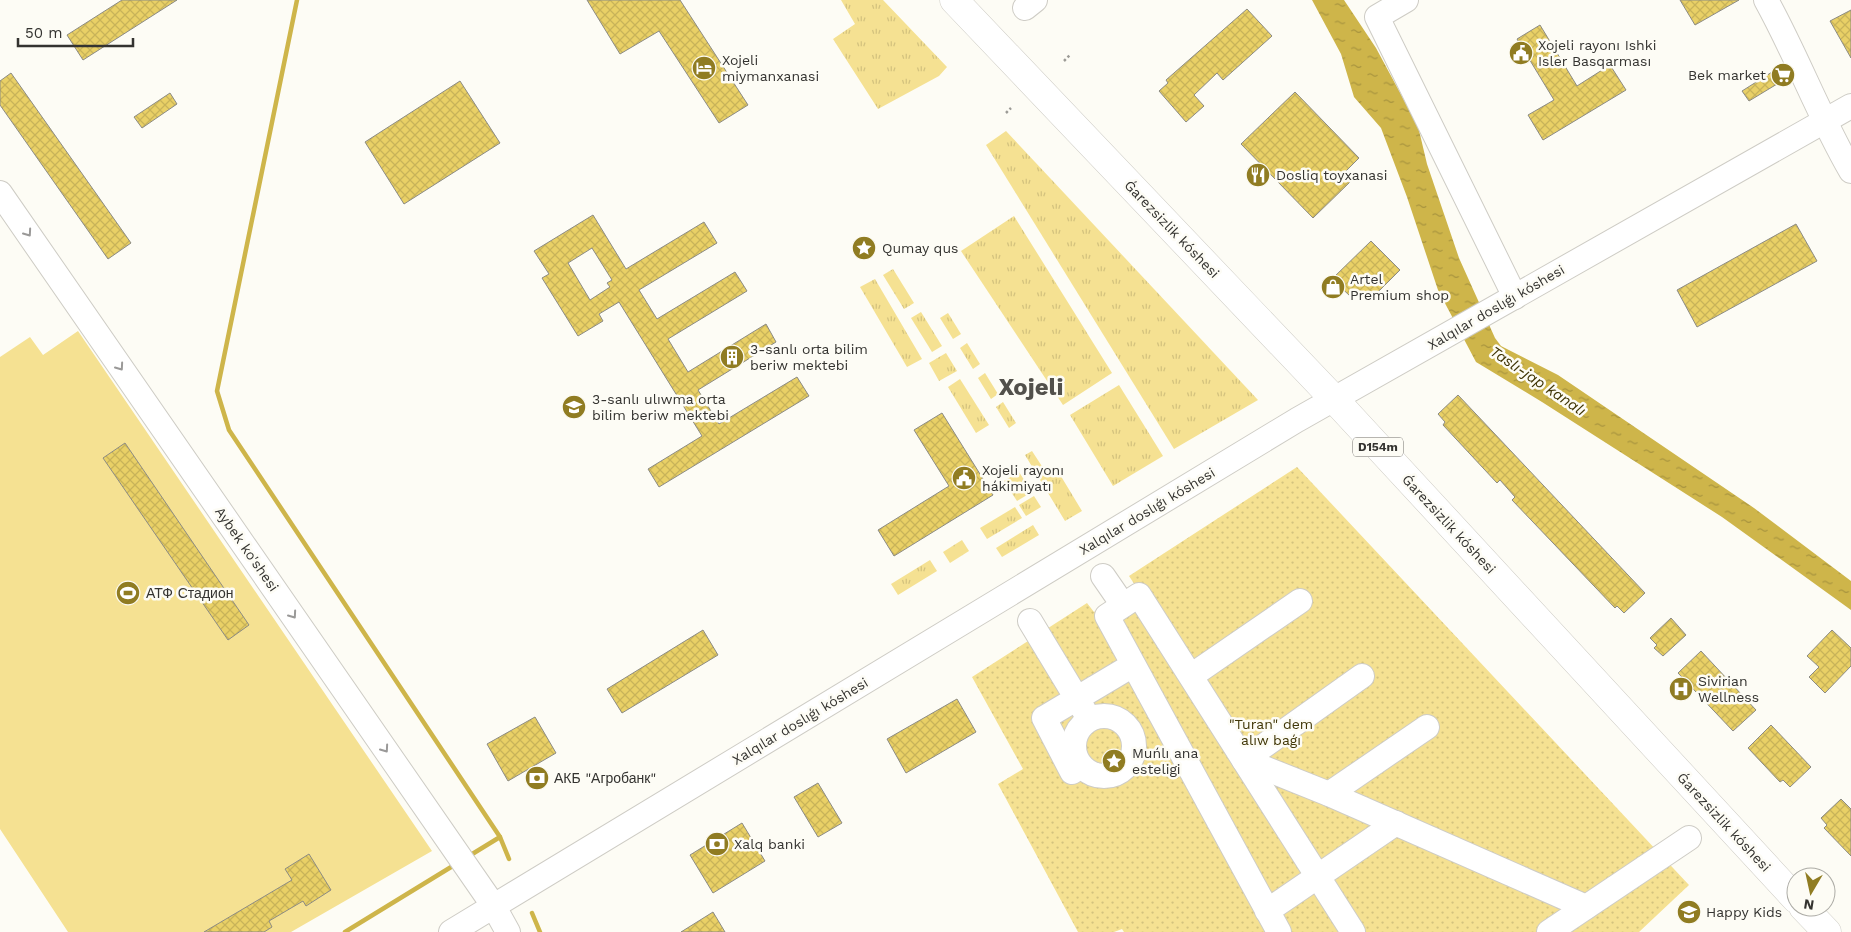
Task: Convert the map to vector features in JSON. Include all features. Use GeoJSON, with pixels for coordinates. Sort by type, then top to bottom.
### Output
{"type":"FeatureCollection","features":[{"type":"Feature","properties":{"kind":"main road","name":"Ǵarezsizlik kóshesi"},"geometry":{"type":"LineString","coordinates":[[954,0],[1334,399],[1786,888]]}},
{"type":"Feature","properties":{"kind":"main road"},"geometry":{"type":"LineString","coordinates":[[1813,917],[1827,932]]}},
{"type":"Feature","properties":{"kind":"street"},"geometry":{"type":"LineString","coordinates":[[1406,0],[1377,17],[1515,296]]}},
{"type":"Feature","properties":{"kind":"street"},"geometry":{"type":"LineString","coordinates":[[1766,0],[1851,171]]}},
{"type":"Feature","properties":{"kind":"street","name":"Xalqılar doslıǵı kóshesi"},"geometry":{"type":"LineString","coordinates":[[451,932],[1297,420],[1851,106]]}},
{"type":"Feature","properties":{"kind":"street","name":"Aybek ko'shesi"},"geometry":{"type":"LineString","coordinates":[[0,193],[493,905],[508,932]]}},
{"type":"Feature","properties":{"kind":"street"},"geometry":{"type":"LineString","coordinates":[[1103,576],[1123,605]]}},
{"type":"Feature","properties":{"kind":"street"},"geometry":{"type":"LineString","coordinates":[[1279,932],[1107,616],[1138,595],[1353,932]]}},
{"type":"Feature","properties":{"kind":"street"},"geometry":{"type":"LineString","coordinates":[[1191,676],[1300,601]]}},
{"type":"Feature","properties":{"kind":"street"},"geometry":{"type":"LineString","coordinates":[[1030,622],[1090,720]]}},
{"type":"Feature","properties":{"kind":"street"},"geometry":{"type":"LineString","coordinates":[[1075,769],[1044,718],[1133,665]]}},
{"type":"Feature","properties":{"kind":"street"},"geometry":{"type":"LineString","coordinates":[[1244,760],[1362,676]]}},
{"type":"Feature","properties":{"kind":"street"},"geometry":{"type":"LineString","coordinates":[[1099,716],[1109,716],[1118,719],[1126,725],[1131,732],[1134,742],[1134,752],[1130,762],[1123,770],[1114,775],[1104,776],[1094,775],[1085,769],[1075,769],[1074,743],[1082,726],[1099,716]]}},
{"type":"Feature","properties":{"kind":"street"},"geometry":{"type":"LineString","coordinates":[[1329,794],[1427,727]]}},
{"type":"Feature","properties":{"kind":"street"},"geometry":{"type":"LineString","coordinates":[[1244,760],[1329,794],[1586,907]]}},
{"type":"Feature","properties":{"kind":"street"},"geometry":{"type":"LineString","coordinates":[[1267,911],[1396,824]]}},
{"type":"Feature","properties":{"kind":"street"},"geometry":{"type":"LineString","coordinates":[[1549,932],[1689,838]]}},
{"type":"Feature","properties":{"kind":"path"},"geometry":{"type":"LineString","coordinates":[[1064,61],[1070,55]]}},
{"type":"Feature","properties":{"kind":"path"},"geometry":{"type":"LineString","coordinates":[[1006,113],[1011,108]]}},
{"type":"Feature","properties":{"kind":"green space"},"geometry":{"type":"Polygon","coordinates":[[[841,0],[883,0],[947,67],[939,76],[878,109],[833,39],[855,24],[841,0]]]}},
{"type":"Feature","properties":{"kind":"green space"},"geometry":{"type":"Polygon","coordinates":[[[1006,131],[1258,400],[1174,449],[986,145],[1006,131]]]}},
{"type":"Feature","properties":{"kind":"green space"},"geometry":{"type":"Polygon","coordinates":[[[1014,216],[1112,373],[1063,405],[961,251],[1014,216]]]}},
{"type":"Feature","properties":{"kind":"green space"},"geometry":{"type":"Polygon","coordinates":[[[893,269],[914,303],[904,309],[883,275],[893,269]]]}},
{"type":"Feature","properties":{"kind":"green space"},"geometry":{"type":"Polygon","coordinates":[[[875,279],[922,359],[907,367],[860,287],[875,279]]]}},
{"type":"Feature","properties":{"kind":"green space"},"geometry":{"type":"Polygon","coordinates":[[[921,312],[942,346],[932,352],[911,318],[921,312]]]}},
{"type":"Feature","properties":{"kind":"green space"},"geometry":{"type":"Polygon","coordinates":[[[948,313],[961,334],[953,339],[940,318],[948,313]]]}},
{"type":"Feature","properties":{"kind":"green space","name":"АТФ Стадион"},"geometry":{"type":"Polygon","coordinates":[[[78,331],[432,851],[291,932],[68,932],[0,829],[0,357],[30,337],[43,355],[78,331]]]}},
{"type":"Feature","properties":{"kind":"green space"},"geometry":{"type":"Polygon","coordinates":[[[967,343],[980,364],[973,369],[960,348],[967,343]]]}},
{"type":"Feature","properties":{"kind":"green space"},"geometry":{"type":"Polygon","coordinates":[[[946,353],[957,371],[939,381],[929,363],[946,353]]]}},
{"type":"Feature","properties":{"kind":"green space"},"geometry":{"type":"Polygon","coordinates":[[[985,373],[998,394],[991,399],[978,378],[985,373]]]}},
{"type":"Feature","properties":{"kind":"green space"},"geometry":{"type":"Polygon","coordinates":[[[960,379],[989,425],[976,433],[948,387],[960,379]]]}},
{"type":"Feature","properties":{"kind":"green space"},"geometry":{"type":"Polygon","coordinates":[[[1119,385],[1163,456],[1113,486],[1070,415],[1119,385]]]}},
{"type":"Feature","properties":{"kind":"green space"},"geometry":{"type":"Polygon","coordinates":[[[1003,402],[1016,423],[1009,428],[996,407],[1003,402]]]}},
{"type":"Feature","properties":{"kind":"green space"},"geometry":{"type":"Polygon","coordinates":[[[1032,451],[1047,474],[1056,468],[1082,511],[1065,521],[1025,455],[1032,451]]]}},
{"type":"Feature","properties":{"kind":"green space","name":"\"Turan\" dem alıw baǵı"},"geometry":{"type":"Polygon","coordinates":[[[1297,467],[1689,885],[1639,932],[1124,932],[1122,929],[1114,932],[1078,932],[998,784],[1023,769],[972,677],[1087,603],[1094,612],[1135,585],[1129,576],[1297,467]]]}},
{"type":"Feature","properties":{"kind":"green space"},"geometry":{"type":"Polygon","coordinates":[[[1019,472],[1032,492],[1017,501],[1004,481],[1019,472]]]}},
{"type":"Feature","properties":{"kind":"green space"},"geometry":{"type":"Polygon","coordinates":[[[1034,496],[1041,507],[1026,516],[1019,505],[1034,496]]]}},
{"type":"Feature","properties":{"kind":"green space"},"geometry":{"type":"Polygon","coordinates":[[[1015,507],[1022,518],[987,539],[980,528],[1015,507]]]}},
{"type":"Feature","properties":{"kind":"green space"},"geometry":{"type":"Polygon","coordinates":[[[1033,525],[1039,535],[1002,557],[996,548],[1033,525]]]}},
{"type":"Feature","properties":{"kind":"green space"},"geometry":{"type":"Polygon","coordinates":[[[962,540],[969,551],[950,563],[943,552],[962,540]]]}},
{"type":"Feature","properties":{"kind":"green space"},"geometry":{"type":"Polygon","coordinates":[[[930,560],[937,571],[898,595],[891,584],[930,560]]]}},
{"type":"Feature","properties":{"kind":"water","name":"Taslı-jap kanalı"},"geometry":{"type":"Polygon","coordinates":[[[1312,0],[1344,0],[1376,48],[1418,126],[1427,164],[1459,258],[1495,338],[1501,346],[1558,375],[1754,508],[1851,581],[1851,610],[1722,517],[1476,362],[1438,290],[1407,197],[1381,128],[1354,97],[1341,54],[1312,0]]]}},
{"type":"Feature","properties":{"kind":"building"},"geometry":{"type":"Polygon","coordinates":[[[122,0],[177,0],[83,60],[67,35],[122,0]]]}},
{"type":"Feature","properties":{"kind":"building"},"geometry":{"type":"Polygon","coordinates":[[[587,0],[680,0],[748,105],[719,123],[659,31],[620,54],[587,0]]]}},
{"type":"Feature","properties":{"kind":"building"},"geometry":{"type":"Polygon","coordinates":[[[1680,0],[1739,0],[1695,25],[1680,0]]]}},
{"type":"Feature","properties":{"kind":"building"},"geometry":{"type":"Polygon","coordinates":[[[1247,9],[1272,36],[1223,80],[1217,73],[1194,95],[1204,106],[1186,122],[1159,91],[1168,83],[1166,80],[1247,9]]]}},
{"type":"Feature","properties":{"kind":"building"},"geometry":{"type":"Polygon","coordinates":[[[1851,10],[1851,58],[1830,21],[1851,10]]]}},
{"type":"Feature","properties":{"kind":"building"},"geometry":{"type":"Polygon","coordinates":[[[1540,25],[1577,86],[1610,65],[1626,90],[1543,140],[1528,115],[1554,100],[1517,39],[1540,25]]]}},
{"type":"Feature","properties":{"kind":"building"},"geometry":{"type":"Polygon","coordinates":[[[1780,67],[1787,78],[1749,101],[1742,91],[1780,67]]]}},
{"type":"Feature","properties":{"kind":"building"},"geometry":{"type":"Polygon","coordinates":[[[11,73],[131,243],[108,259],[0,105],[0,81],[11,73]]]}},
{"type":"Feature","properties":{"kind":"building"},"geometry":{"type":"Polygon","coordinates":[[[460,81],[500,143],[404,204],[365,142],[460,81]]]}},
{"type":"Feature","properties":{"kind":"building"},"geometry":{"type":"Polygon","coordinates":[[[1295,92],[1359,158],[1343,174],[1350,182],[1313,218],[1241,144],[1295,92]]]}},
{"type":"Feature","properties":{"kind":"building"},"geometry":{"type":"Polygon","coordinates":[[[170,93],[177,104],[142,128],[134,117],[170,93]]]}},
{"type":"Feature","properties":{"kind":"building","name":"3-sanlı orta bilim beriw mektebi"},"geometry":{"type":"Polygon","coordinates":[[[593,215],[626,269],[704,222],[717,243],[639,290],[657,319],[735,272],[747,291],[668,339],[688,372],[766,324],[776,342],[698,390],[719,424],[797,377],[809,396],[659,487],[648,469],[702,436],[619,302],[599,314],[603,321],[578,336],[542,278],[549,274],[534,251],[593,215]],[[592,248],[568,263],[590,300],[610,287],[607,283],[612,280],[592,248]]]}},
{"type":"Feature","properties":{"kind":"building"},"geometry":{"type":"Polygon","coordinates":[[[1796,224],[1817,261],[1697,327],[1677,290],[1796,224]]]}},
{"type":"Feature","properties":{"kind":"building"},"geometry":{"type":"Polygon","coordinates":[[[1371,241],[1400,270],[1371,299],[1350,296],[1332,279],[1371,241]]]}},
{"type":"Feature","properties":{"kind":"building"},"geometry":{"type":"Polygon","coordinates":[[[1458,395],[1645,593],[1624,613],[1617,606],[1615,608],[1512,500],[1515,497],[1500,480],[1497,483],[1443,425],[1445,422],[1438,414],[1458,395]]]}},
{"type":"Feature","properties":{"kind":"building","name":"Xojeli rayonı hákimiyatı"},"geometry":{"type":"Polygon","coordinates":[[[942,413],[993,495],[894,556],[878,530],[949,486],[914,430],[942,413]]]}},
{"type":"Feature","properties":{"kind":"building"},"geometry":{"type":"Polygon","coordinates":[[[125,443],[249,625],[228,640],[103,458],[125,443]]]}},
{"type":"Feature","properties":{"kind":"building"},"geometry":{"type":"Polygon","coordinates":[[[1671,618],[1686,635],[1663,656],[1654,648],[1657,645],[1650,638],[1671,618]]]}},
{"type":"Feature","properties":{"kind":"building"},"geometry":{"type":"Polygon","coordinates":[[[703,630],[718,655],[622,713],[607,689],[703,630]]]}},
{"type":"Feature","properties":{"kind":"building"},"geometry":{"type":"Polygon","coordinates":[[[1832,630],[1851,648],[1851,666],[1825,693],[1809,677],[1819,667],[1807,656],[1832,630]]]}},
{"type":"Feature","properties":{"kind":"building"},"geometry":{"type":"Polygon","coordinates":[[[1701,651],[1756,710],[1733,731],[1678,673],[1701,651]]]}},
{"type":"Feature","properties":{"kind":"building"},"geometry":{"type":"Polygon","coordinates":[[[957,699],[976,732],[906,773],[887,739],[957,699]]]}},
{"type":"Feature","properties":{"kind":"building"},"geometry":{"type":"Polygon","coordinates":[[[535,717],[556,753],[508,781],[487,744],[535,717]]]}},
{"type":"Feature","properties":{"kind":"building"},"geometry":{"type":"Polygon","coordinates":[[[1771,725],[1811,767],[1790,787],[1783,780],[1780,782],[1748,748],[1771,725]]]}},
{"type":"Feature","properties":{"kind":"building"},"geometry":{"type":"Polygon","coordinates":[[[818,783],[842,823],[818,837],[794,797],[818,783]]]}},
{"type":"Feature","properties":{"kind":"building"},"geometry":{"type":"Polygon","coordinates":[[[1841,799],[1851,809],[1851,856],[1824,828],[1827,825],[1821,818],[1841,799]]]}},
{"type":"Feature","properties":{"kind":"building"},"geometry":{"type":"Polygon","coordinates":[[[742,823],[765,861],[713,893],[690,855],[742,823]]]}},
{"type":"Feature","properties":{"kind":"building"},"geometry":{"type":"Polygon","coordinates":[[[309,854],[331,890],[306,906],[303,901],[269,921],[272,927],[264,932],[204,932],[292,880],[285,869],[309,854]]]}},
{"type":"Feature","properties":{"kind":"building"},"geometry":{"type":"Polygon","coordinates":[[[713,912],[725,932],[681,932],[713,912]]]}},
{"type":"Feature","properties":{"kind":"waterway"},"geometry":{"type":"LineString","coordinates":[[297,0],[217,391],[229,430],[500,837],[509,859]]}},
{"type":"Feature","properties":{"kind":"waterway"},"geometry":{"type":"LineString","coordinates":[[469,856],[500,837]]}},
{"type":"Feature","properties":{"kind":"waterway"},"geometry":{"type":"LineString","coordinates":[[345,932],[456,864]]}},
{"type":"Feature","properties":{"kind":"waterway"},"geometry":{"type":"LineString","coordinates":[[532,913],[540,932]]}},
{"type":"Feature","properties":{"kind":"place","name":"Xojeli rayonı Ishki Isler Basqarması"},"geometry":{"type":"Point","coordinates":[1521,53]}},
{"type":"Feature","properties":{"kind":"place","name":"Xojeli miymanxanasi"},"geometry":{"type":"Point","coordinates":[704,68]}},
{"type":"Feature","properties":{"kind":"place","name":"Bek market"},"geometry":{"type":"Point","coordinates":[1783,75]}},
{"type":"Feature","properties":{"kind":"place","name":"Dosliq toyxanasi"},"geometry":{"type":"Point","coordinates":[1258,175]}},
{"type":"Feature","properties":{"kind":"place","name":"Qumay qus"},"geometry":{"type":"Point","coordinates":[864,248]}},
{"type":"Feature","properties":{"kind":"place","name":"Artel Premium shop"},"geometry":{"type":"Point","coordinates":[1333,287]}},
{"type":"Feature","properties":{"kind":"place","name":"3-sanlı orta bilim beriw mektebi"},"geometry":{"type":"Point","coordinates":[732,357]}},
{"type":"Feature","properties":{"kind":"place","name":"3-sanlı ulıwma orta bilim beriw mektebi"},"geometry":{"type":"Point","coordinates":[574,407]}},
{"type":"Feature","properties":{"kind":"place","name":"Xojeli rayonı hákimiyatı"},"geometry":{"type":"Point","coordinates":[964,478]}},
{"type":"Feature","properties":{"kind":"place","name":"АТФ Стадион"},"geometry":{"type":"Point","coordinates":[128,593]}},
{"type":"Feature","properties":{"kind":"place","name":"Sivirian Wellness"},"geometry":{"type":"Point","coordinates":[1681,689]}},
{"type":"Feature","properties":{"kind":"place","name":"Muńlı ana esteligi"},"geometry":{"type":"Point","coordinates":[1114,761]}},
{"type":"Feature","properties":{"kind":"place","name":"АКБ \"Агробанк\""},"geometry":{"type":"Point","coordinates":[537,778]}},
{"type":"Feature","properties":{"kind":"place","name":"Xalq banki"},"geometry":{"type":"Point","coordinates":[717,844]}},
{"type":"Feature","properties":{"kind":"place","name":"Happy Kids"},"geometry":{"type":"Point","coordinates":[1689,912]}},
{"type":"Feature","properties":{"kind":"district","name":"Xojeli"},"geometry":{"type":"Point","coordinates":[1031,387]}}]}
